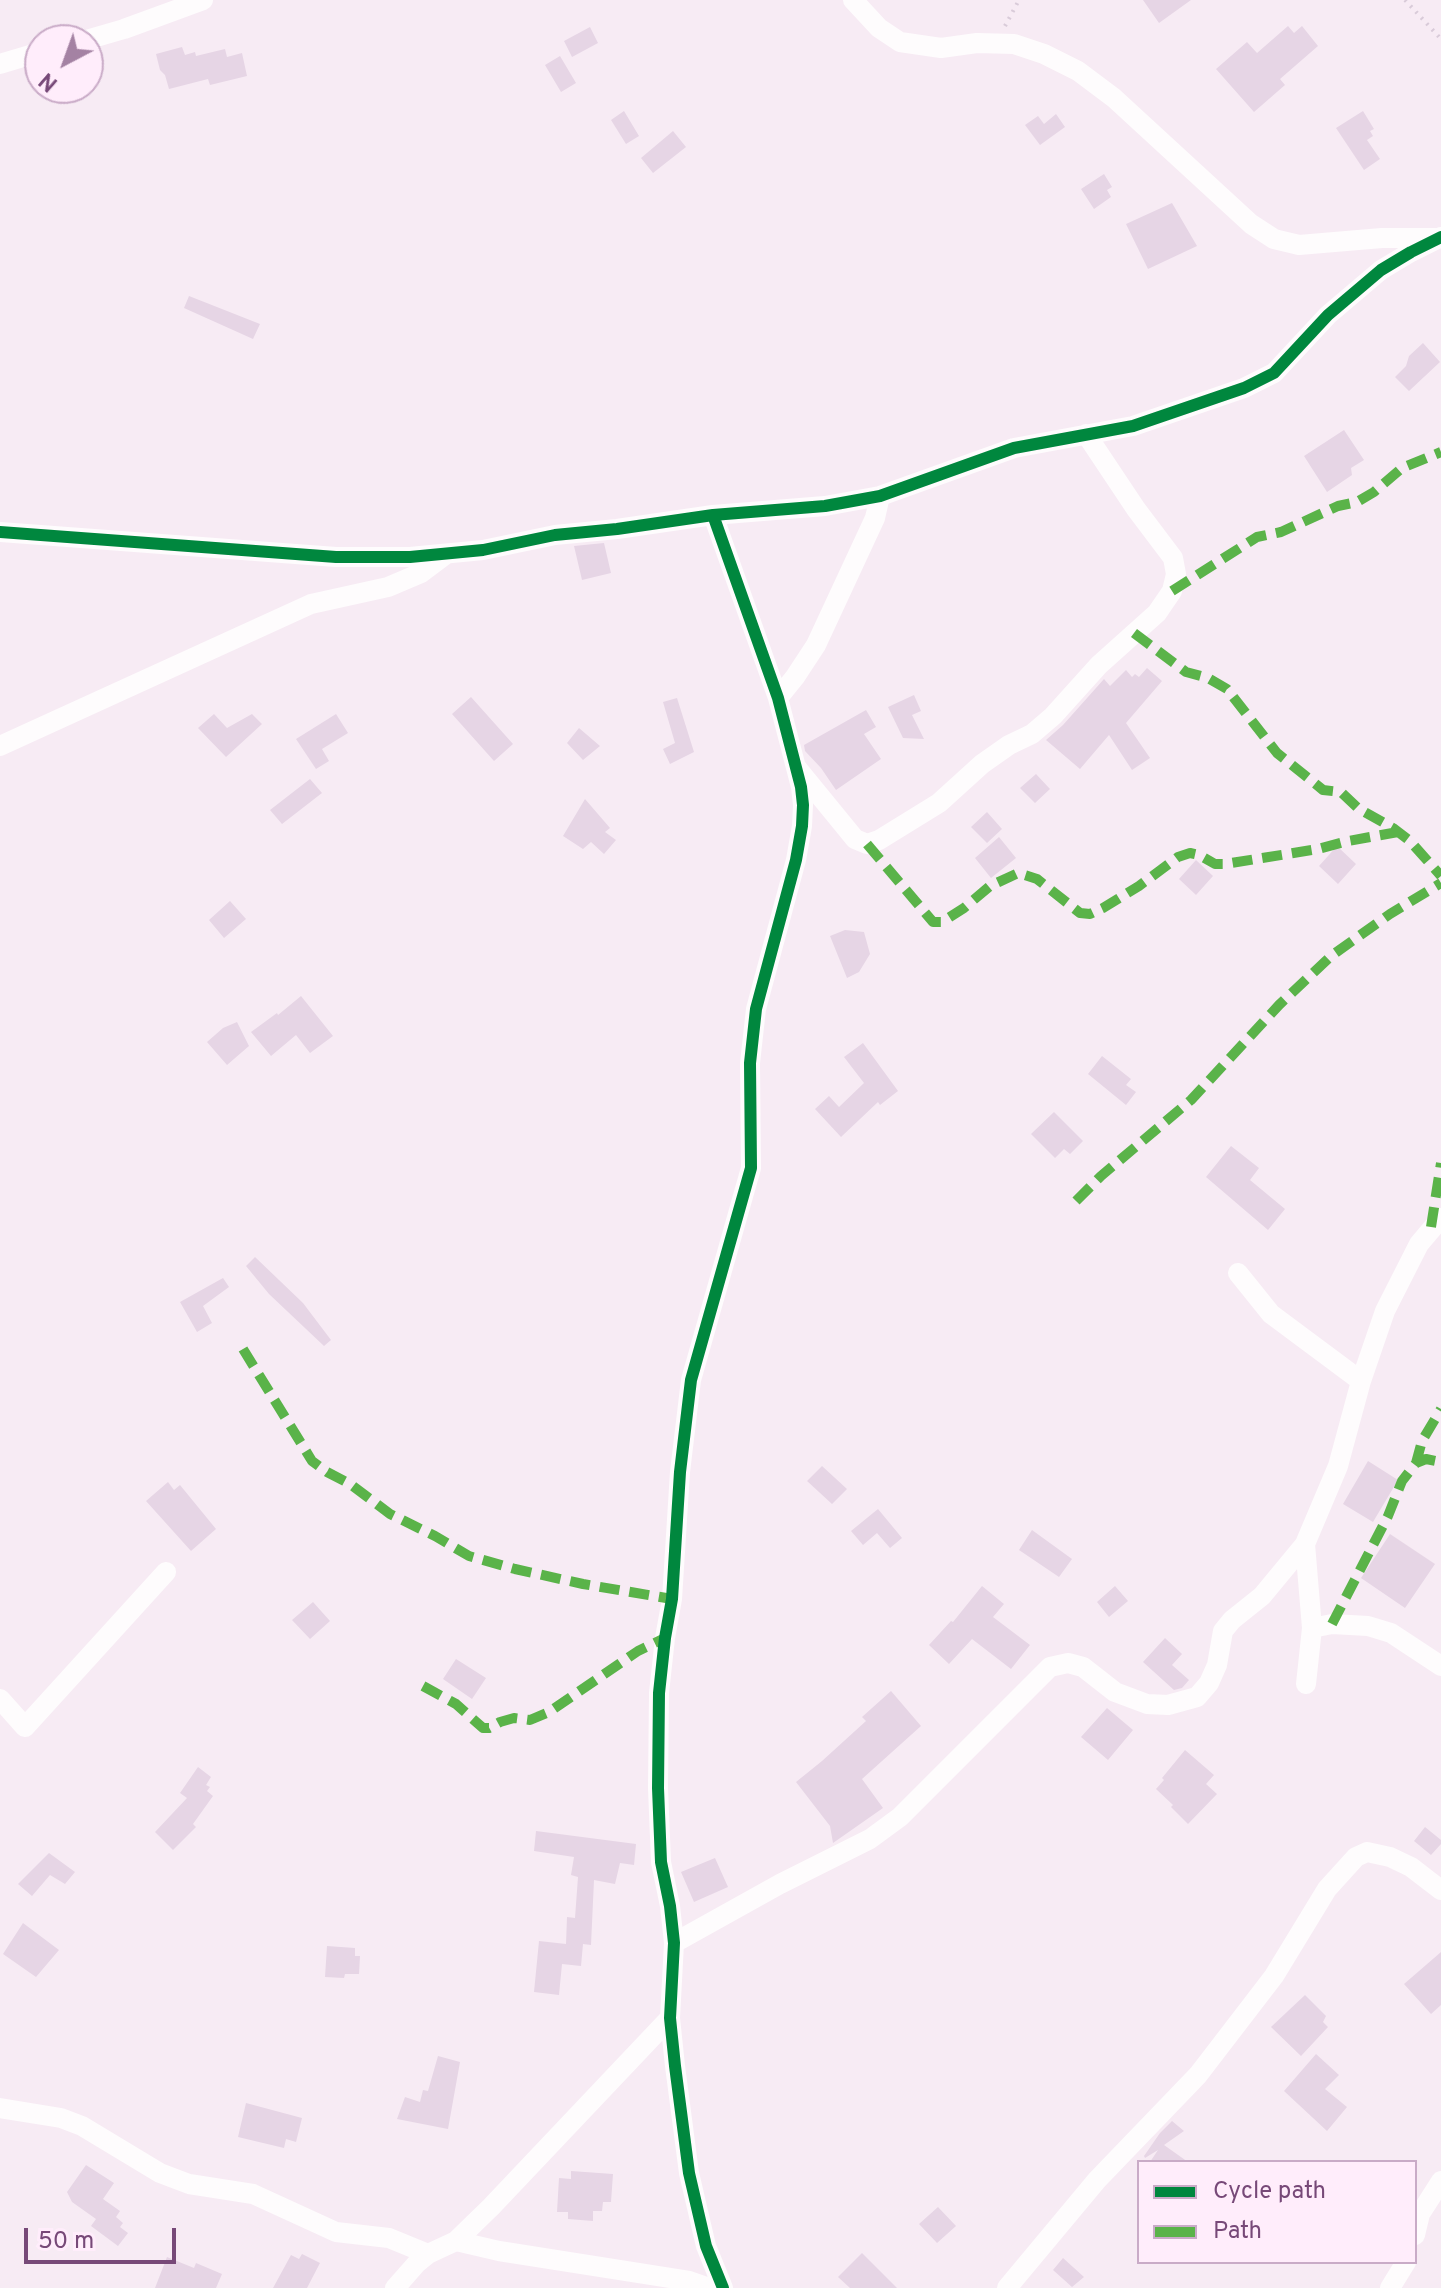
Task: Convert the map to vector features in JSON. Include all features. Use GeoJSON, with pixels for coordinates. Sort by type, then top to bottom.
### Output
{"type":"FeatureCollection","features":[{"type":"Feature","properties":{"kind":"street"},"geometry":{"type":"LineString","coordinates":[[104,35],[203,0]]}},
{"type":"Feature","properties":{"kind":"street"},"geometry":{"type":"LineString","coordinates":[[853,0],[879,28],[900,42],[941,48],[977,43],[1014,44],[1044,54],[1078,71],[1114,98],[1251,224],[1274,239],[1299,245],[1382,238],[1440,238]]}},
{"type":"Feature","properties":{"kind":"street"},"geometry":{"type":"LineString","coordinates":[[0,64],[24,57]]}},
{"type":"Feature","properties":{"kind":"street"},"geometry":{"type":"LineString","coordinates":[[0,532],[336,557],[445,555],[555,535],[713,515],[825,506],[880,496],[1014,448],[1133,426],[1244,388],[1274,373],[1328,315],[1381,270],[1440,238]]}},
{"type":"Feature","properties":{"kind":"street"},"geometry":{"type":"LineString","coordinates":[[795,765],[855,839],[867,844],[879,840],[939,803],[982,764],[1009,745],[1032,734],[1053,716],[1099,665],[1157,613],[1172,591],[1176,574],[1173,558],[1086,434]]}},
{"type":"Feature","properties":{"kind":"street"},"geometry":{"type":"LineString","coordinates":[[778,698],[816,645],[875,518],[880,496]]}},
{"type":"Feature","properties":{"kind":"street"},"geometry":{"type":"LineString","coordinates":[[713,515],[778,698],[801,787],[802,826],[796,860],[756,1009],[750,1063],[751,1168],[691,1380],[680,1472],[672,1599],[659,1693],[661,1862],[674,1943],[670,2018],[689,2173],[706,2246],[723,2288]]}},
{"type":"Feature","properties":{"kind":"street"},"geometry":{"type":"LineString","coordinates":[[0,746],[311,604],[388,587],[421,573],[445,555]]}},
{"type":"Feature","properties":{"kind":"street"},"geometry":{"type":"LineString","coordinates":[[674,1943],[780,1884],[870,1839],[900,1817],[1050,1667],[1068,1663],[1083,1667],[1115,1692],[1147,1704],[1168,1705],[1197,1697],[1209,1683],[1217,1665],[1223,1631],[1262,1596],[1305,1544],[1338,1466],[1361,1381],[1385,1311],[1419,1244],[1441,1218]]}},
{"type":"Feature","properties":{"kind":"street"},"geometry":{"type":"LineString","coordinates":[[1238,1273],[1271,1314],[1361,1381]]}},
{"type":"Feature","properties":{"kind":"street"},"geometry":{"type":"LineString","coordinates":[[1305,1544],[1312,1628],[1306,1684]]}},
{"type":"Feature","properties":{"kind":"street"},"geometry":{"type":"LineString","coordinates":[[0,1699],[25,1727],[166,1572]]}},
{"type":"Feature","properties":{"kind":"street"},"geometry":{"type":"LineString","coordinates":[[1312,1628],[1332,1624],[1368,1626],[1391,1633],[1441,1666]]}},
{"type":"Feature","properties":{"kind":"street"},"geometry":{"type":"LineString","coordinates":[[1007,2288],[1097,2180],[1198,2075],[1274,1976],[1327,1889],[1356,1857],[1367,1852],[1390,1857],[1411,1867],[1441,1890]]}},
{"type":"Feature","properties":{"kind":"street"},"geometry":{"type":"LineString","coordinates":[[395,2288],[428,2254],[456,2241],[670,2018]]}},
{"type":"Feature","properties":{"kind":"street"},"geometry":{"type":"LineString","coordinates":[[0,2108],[61,2118],[82,2126],[160,2173],[189,2184],[253,2194],[336,2232],[389,2238],[428,2254]]}},
{"type":"Feature","properties":{"kind":"street"},"geometry":{"type":"LineString","coordinates":[[1417,2227],[1420,2214],[1441,2181]]}},
{"type":"Feature","properties":{"kind":"street"},"geometry":{"type":"LineString","coordinates":[[456,2241],[499,2251],[689,2281],[709,2288]]}},
{"type":"Feature","properties":{"kind":"street"},"geometry":{"type":"LineString","coordinates":[[1390,2288],[1405,2264]]}},
{"type":"Feature","properties":{"kind":"path"},"geometry":{"type":"LineString","coordinates":[[995,43],[1019,0]]}},
{"type":"Feature","properties":{"kind":"path"},"geometry":{"type":"LineString","coordinates":[[1405,0],[1441,39]]}},
{"type":"Feature","properties":{"kind":"building"},"geometry":{"type":"Polygon","coordinates":[[[1143,0],[1191,0],[1159,23],[1143,0]]]}},
{"type":"Feature","properties":{"kind":"building"},"geometry":{"type":"Polygon","coordinates":[[[1288,26],[1294,33],[1302,26],[1318,46],[1280,79],[1285,85],[1254,112],[1216,69],[1247,42],[1257,53],[1288,26]]]}},
{"type":"Feature","properties":{"kind":"building"},"geometry":{"type":"Polygon","coordinates":[[[590,27],[598,43],[572,57],[564,41],[590,27]]]}},
{"type":"Feature","properties":{"kind":"building"},"geometry":{"type":"Polygon","coordinates":[[[182,47],[185,55],[195,52],[196,56],[225,49],[227,57],[242,53],[247,76],[210,85],[208,79],[169,89],[156,54],[182,47]]]}},
{"type":"Feature","properties":{"kind":"building"},"geometry":{"type":"Polygon","coordinates":[[[560,56],[576,83],[561,92],[545,65],[560,56]]]}},
{"type":"Feature","properties":{"kind":"building"},"geometry":{"type":"Polygon","coordinates":[[[624,111],[639,136],[626,144],[611,120],[624,111]]]}},
{"type":"Feature","properties":{"kind":"building"},"geometry":{"type":"Polygon","coordinates":[[[1363,111],[1374,129],[1370,131],[1373,136],[1367,140],[1380,159],[1364,170],[1336,128],[1363,111]]]}},
{"type":"Feature","properties":{"kind":"building"},"geometry":{"type":"Polygon","coordinates":[[[1056,114],[1065,127],[1040,145],[1025,125],[1038,116],[1044,124],[1056,114]]]}},
{"type":"Feature","properties":{"kind":"building"},"geometry":{"type":"Polygon","coordinates":[[[673,131],[686,147],[653,173],[641,158],[673,131]]]}},
{"type":"Feature","properties":{"kind":"building"},"geometry":{"type":"Polygon","coordinates":[[[1104,174],[1112,187],[1107,190],[1111,197],[1094,209],[1081,189],[1104,174]]]}},
{"type":"Feature","properties":{"kind":"building"},"geometry":{"type":"Polygon","coordinates":[[[1172,203],[1197,246],[1148,269],[1126,224],[1172,203]]]}},
{"type":"Feature","properties":{"kind":"building"},"geometry":{"type":"Polygon","coordinates":[[[189,296],[260,324],[253,339],[184,308],[189,296]]]}},
{"type":"Feature","properties":{"kind":"building"},"geometry":{"type":"Polygon","coordinates":[[[1423,343],[1440,362],[1409,391],[1395,377],[1406,366],[1409,356],[1423,343]]]}},
{"type":"Feature","properties":{"kind":"building"},"geometry":{"type":"Polygon","coordinates":[[[1344,430],[1364,460],[1351,468],[1352,475],[1327,492],[1304,456],[1344,430]]]}},
{"type":"Feature","properties":{"kind":"building"},"geometry":{"type":"Polygon","coordinates":[[[604,543],[611,573],[582,580],[574,546],[604,543]]]}},
{"type":"Feature","properties":{"kind":"building"},"geometry":{"type":"Polygon","coordinates":[[[1147,668],[1162,681],[1126,723],[1150,758],[1132,770],[1109,735],[1080,769],[1046,740],[1104,679],[1110,686],[1126,670],[1132,677],[1135,674],[1139,677],[1147,668]]]}},
{"type":"Feature","properties":{"kind":"building"},"geometry":{"type":"Polygon","coordinates":[[[914,695],[921,711],[912,715],[924,739],[903,738],[888,707],[914,695]]]}},
{"type":"Feature","properties":{"kind":"building"},"geometry":{"type":"Polygon","coordinates":[[[471,697],[513,744],[494,761],[452,714],[471,697]]]}},
{"type":"Feature","properties":{"kind":"building"},"geometry":{"type":"Polygon","coordinates":[[[677,698],[694,752],[670,764],[663,749],[675,743],[663,702],[677,698]]]}},
{"type":"Feature","properties":{"kind":"building"},"geometry":{"type":"Polygon","coordinates":[[[866,710],[876,727],[864,734],[881,759],[836,790],[805,751],[804,745],[866,710]]]}},
{"type":"Feature","properties":{"kind":"building"},"geometry":{"type":"Polygon","coordinates":[[[214,714],[227,728],[252,714],[262,724],[226,757],[198,728],[214,714]]]}},
{"type":"Feature","properties":{"kind":"building"},"geometry":{"type":"Polygon","coordinates":[[[336,714],[348,733],[322,749],[329,761],[316,769],[296,739],[336,714]]]}},
{"type":"Feature","properties":{"kind":"building"},"geometry":{"type":"Polygon","coordinates":[[[579,728],[600,746],[583,760],[567,743],[579,728]]]}},
{"type":"Feature","properties":{"kind":"building"},"geometry":{"type":"Polygon","coordinates":[[[1036,774],[1050,789],[1035,803],[1020,788],[1036,774]]]}},
{"type":"Feature","properties":{"kind":"building"},"geometry":{"type":"Polygon","coordinates":[[[310,779],[322,793],[282,824],[270,810],[310,779]]]}},
{"type":"Feature","properties":{"kind":"building"},"geometry":{"type":"Polygon","coordinates":[[[585,799],[610,828],[605,832],[616,840],[604,854],[591,842],[583,849],[563,836],[585,799]]]}},
{"type":"Feature","properties":{"kind":"building"},"geometry":{"type":"Polygon","coordinates":[[[987,812],[1002,829],[987,843],[971,827],[987,812]]]}},
{"type":"Feature","properties":{"kind":"building"},"geometry":{"type":"Polygon","coordinates":[[[999,837],[1016,858],[991,878],[975,858],[999,837]]]}},
{"type":"Feature","properties":{"kind":"building"},"geometry":{"type":"Polygon","coordinates":[[[1337,846],[1356,864],[1338,884],[1319,866],[1337,846]]]}},
{"type":"Feature","properties":{"kind":"building"},"geometry":{"type":"Polygon","coordinates":[[[1196,860],[1213,876],[1196,895],[1179,879],[1196,860]]]}},
{"type":"Feature","properties":{"kind":"building"},"geometry":{"type":"Polygon","coordinates":[[[230,901],[246,919],[224,938],[209,920],[230,901]]]}},
{"type":"Feature","properties":{"kind":"building"},"geometry":{"type":"Polygon","coordinates":[[[845,930],[864,932],[870,954],[859,972],[847,978],[830,936],[845,930]]]}},
{"type":"Feature","properties":{"kind":"building"},"geometry":{"type":"Polygon","coordinates":[[[301,996],[333,1036],[310,1053],[296,1035],[271,1056],[251,1032],[301,996]]]}},
{"type":"Feature","properties":{"kind":"building"},"geometry":{"type":"Polygon","coordinates":[[[237,1022],[249,1046],[227,1065],[207,1042],[223,1028],[237,1022]]]}},
{"type":"Feature","properties":{"kind":"building"},"geometry":{"type":"Polygon","coordinates":[[[863,1043],[898,1091],[880,1105],[878,1102],[841,1137],[815,1109],[829,1096],[839,1107],[864,1083],[844,1057],[863,1043]]]}},
{"type":"Feature","properties":{"kind":"building"},"geometry":{"type":"Polygon","coordinates":[[[1102,1056],[1131,1079],[1126,1085],[1136,1092],[1126,1105],[1088,1074],[1102,1056]]]}},
{"type":"Feature","properties":{"kind":"building"},"geometry":{"type":"Polygon","coordinates":[[[1054,1112],[1083,1141],[1070,1154],[1064,1149],[1055,1158],[1031,1134],[1054,1112]]]}},
{"type":"Feature","properties":{"kind":"building"},"geometry":{"type":"Polygon","coordinates":[[[1231,1146],[1259,1168],[1250,1180],[1285,1209],[1268,1230],[1206,1177],[1231,1146]]]}},
{"type":"Feature","properties":{"kind":"building"},"geometry":{"type":"Polygon","coordinates":[[[255,1257],[303,1303],[331,1340],[324,1346],[269,1294],[246,1266],[255,1257]]]}},
{"type":"Feature","properties":{"kind":"building"},"geometry":{"type":"Polygon","coordinates":[[[223,1278],[229,1287],[203,1306],[212,1323],[197,1332],[180,1302],[223,1278]]]}},
{"type":"Feature","properties":{"kind":"building"},"geometry":{"type":"Polygon","coordinates":[[[1368,1461],[1398,1480],[1373,1522],[1343,1504],[1368,1461]]]}},
{"type":"Feature","properties":{"kind":"building"},"geometry":{"type":"Polygon","coordinates":[[[822,1466],[847,1489],[832,1504],[807,1481],[822,1466]]]}},
{"type":"Feature","properties":{"kind":"building"},"geometry":{"type":"Polygon","coordinates":[[[168,1482],[174,1490],[180,1485],[216,1529],[191,1551],[146,1501],[168,1482]]]}},
{"type":"Feature","properties":{"kind":"building"},"geometry":{"type":"Polygon","coordinates":[[[878,1509],[902,1538],[890,1548],[877,1533],[863,1545],[851,1531],[878,1509]]]}},
{"type":"Feature","properties":{"kind":"building"},"geometry":{"type":"Polygon","coordinates":[[[1032,1530],[1072,1559],[1059,1577],[1019,1550],[1032,1530]]]}},
{"type":"Feature","properties":{"kind":"building"},"geometry":{"type":"Polygon","coordinates":[[[1390,1534],[1435,1564],[1405,1608],[1361,1578],[1390,1534]]]}},
{"type":"Feature","properties":{"kind":"building"},"geometry":{"type":"Polygon","coordinates":[[[982,1586],[1004,1604],[993,1617],[1030,1645],[1011,1669],[972,1639],[949,1664],[929,1645],[953,1622],[982,1586]]]}},
{"type":"Feature","properties":{"kind":"building"},"geometry":{"type":"Polygon","coordinates":[[[1115,1586],[1128,1601],[1109,1617],[1097,1602],[1115,1586]]]}},
{"type":"Feature","properties":{"kind":"building"},"geometry":{"type":"Polygon","coordinates":[[[313,1602],[330,1621],[310,1639],[292,1620],[313,1602]]]}},
{"type":"Feature","properties":{"kind":"building"},"geometry":{"type":"Polygon","coordinates":[[[1165,1638],[1182,1654],[1172,1665],[1189,1680],[1182,1688],[1174,1690],[1143,1662],[1165,1638]]]}},
{"type":"Feature","properties":{"kind":"building"},"geometry":{"type":"Polygon","coordinates":[[[456,1659],[486,1678],[472,1699],[443,1679],[456,1659]]]}},
{"type":"Feature","properties":{"kind":"building"},"geometry":{"type":"Polygon","coordinates":[[[891,1691],[921,1726],[862,1779],[883,1808],[833,1843],[830,1826],[796,1782],[866,1721],[862,1717],[891,1691]]]}},
{"type":"Feature","properties":{"kind":"building"},"geometry":{"type":"Polygon","coordinates":[[[1107,1708],[1133,1730],[1108,1760],[1081,1737],[1107,1708]]]}},
{"type":"Feature","properties":{"kind":"building"},"geometry":{"type":"Polygon","coordinates":[[[1185,1750],[1214,1775],[1206,1784],[1217,1794],[1188,1824],[1156,1789],[1185,1750]]]}},
{"type":"Feature","properties":{"kind":"building"},"geometry":{"type":"Polygon","coordinates":[[[198,1767],[211,1777],[206,1785],[213,1796],[193,1824],[196,1827],[173,1850],[155,1832],[187,1798],[180,1793],[198,1767]]]}},
{"type":"Feature","properties":{"kind":"building"},"geometry":{"type":"Polygon","coordinates":[[[1425,1827],[1441,1840],[1431,1855],[1414,1841],[1425,1827]]]}},
{"type":"Feature","properties":{"kind":"building"},"geometry":{"type":"Polygon","coordinates":[[[536,1831],[636,1844],[634,1865],[620,1863],[615,1884],[594,1880],[591,1945],[583,1944],[581,1966],[562,1964],[559,1995],[534,1992],[539,1941],[566,1944],[567,1917],[575,1918],[578,1877],[571,1875],[574,1857],[534,1851],[536,1831]]]}},
{"type":"Feature","properties":{"kind":"building"},"geometry":{"type":"Polygon","coordinates":[[[49,1853],[75,1872],[65,1884],[50,1875],[32,1896],[18,1884],[49,1853]]]}},
{"type":"Feature","properties":{"kind":"building"},"geometry":{"type":"Polygon","coordinates":[[[715,1858],[728,1887],[694,1902],[681,1872],[715,1858]]]}},
{"type":"Feature","properties":{"kind":"building"},"geometry":{"type":"Polygon","coordinates":[[[23,1923],[59,1950],[36,1977],[3,1954],[23,1923]]]}},
{"type":"Feature","properties":{"kind":"building"},"geometry":{"type":"Polygon","coordinates":[[[327,1946],[355,1948],[355,1956],[360,1956],[359,1974],[345,1974],[344,1978],[325,1977],[327,1946]]]}},
{"type":"Feature","properties":{"kind":"building"},"geometry":{"type":"Polygon","coordinates":[[[1441,1952],[1441,2005],[1431,2014],[1404,1984],[1441,1952]]]}},
{"type":"Feature","properties":{"kind":"building"},"geometry":{"type":"Polygon","coordinates":[[[1305,1995],[1326,2016],[1323,2022],[1328,2027],[1301,2056],[1271,2027],[1305,1995]]]}},
{"type":"Feature","properties":{"kind":"building"},"geometry":{"type":"Polygon","coordinates":[[[1316,2054],[1339,2075],[1325,2089],[1347,2107],[1327,2131],[1284,2091],[1316,2054]]]}},
{"type":"Feature","properties":{"kind":"building"},"geometry":{"type":"Polygon","coordinates":[[[438,2056],[460,2062],[448,2129],[397,2119],[405,2097],[420,2102],[423,2090],[428,2091],[438,2056]]]}},
{"type":"Feature","properties":{"kind":"building"},"geometry":{"type":"Polygon","coordinates":[[[246,2103],[302,2118],[296,2142],[286,2139],[284,2148],[238,2137],[246,2103]]]}},
{"type":"Feature","properties":{"kind":"building"},"geometry":{"type":"Polygon","coordinates":[[[1172,2121],[1184,2131],[1164,2145],[1185,2160],[1151,2160],[1158,2150],[1145,2158],[1160,2133],[1172,2121]]]}},
{"type":"Feature","properties":{"kind":"building"},"geometry":{"type":"Polygon","coordinates":[[[86,2165],[114,2183],[103,2199],[120,2211],[116,2217],[123,2223],[120,2227],[128,2233],[118,2246],[91,2226],[96,2219],[72,2202],[67,2192],[86,2165]]]}},
{"type":"Feature","properties":{"kind":"building"},"geometry":{"type":"Polygon","coordinates":[[[571,2171],[613,2174],[611,2202],[603,2202],[602,2211],[593,2211],[593,2221],[568,2219],[568,2212],[557,2212],[559,2178],[571,2179],[571,2171]]]}},
{"type":"Feature","properties":{"kind":"building"},"geometry":{"type":"Polygon","coordinates":[[[938,2207],[956,2226],[937,2243],[919,2224],[938,2207]]]}},
{"type":"Feature","properties":{"kind":"building"},"geometry":{"type":"Polygon","coordinates":[[[862,2253],[897,2288],[850,2288],[838,2277],[862,2253]]]}},
{"type":"Feature","properties":{"kind":"building"},"geometry":{"type":"Polygon","coordinates":[[[302,2254],[320,2263],[307,2288],[273,2288],[291,2255],[299,2259],[302,2254]]]}},
{"type":"Feature","properties":{"kind":"building"},"geometry":{"type":"Polygon","coordinates":[[[167,2257],[194,2268],[196,2263],[222,2274],[216,2288],[155,2288],[167,2257]]]}},
{"type":"Feature","properties":{"kind":"building"},"geometry":{"type":"Polygon","coordinates":[[[1063,2258],[1084,2277],[1072,2287],[1053,2270],[1063,2258]]]}},
{"type":"Feature","properties":{"kind":"marked path"},"geometry":{"type":"LineString","coordinates":[[1172,591],[1257,537],[1281,532],[1338,506],[1357,502],[1402,468],[1441,452]]}},
{"type":"Feature","properties":{"kind":"marked path"},"geometry":{"type":"LineString","coordinates":[[1134,633],[1186,672],[1208,678],[1227,689],[1277,753],[1323,790],[1341,792],[1359,809],[1393,828],[1410,841],[1441,876]]}},
{"type":"Feature","properties":{"kind":"marked path"},"geometry":{"type":"LineString","coordinates":[[867,844],[933,922],[942,922],[990,886],[1018,873],[1037,879],[1080,913],[1090,914],[1139,886],[1178,857],[1190,853],[1215,864],[1225,864],[1398,832]]}},
{"type":"Feature","properties":{"kind":"marked path"},"geometry":{"type":"LineString","coordinates":[[1076,1201],[1191,1100],[1279,1005],[1331,956],[1441,883]]}},
{"type":"Feature","properties":{"kind":"marked path"},"geometry":{"type":"LineString","coordinates":[[1431,1227],[1441,1163]]}},
{"type":"Feature","properties":{"kind":"marked path"},"geometry":{"type":"LineString","coordinates":[[243,1349],[312,1461],[390,1514],[469,1556],[583,1584],[672,1599]]}},
{"type":"Feature","properties":{"kind":"marked path"},"geometry":{"type":"LineString","coordinates":[[1332,1624],[1388,1516],[1402,1481],[1416,1463],[1422,1441],[1441,1409]]}},
{"type":"Feature","properties":{"kind":"marked path"},"geometry":{"type":"LineString","coordinates":[[1416,1463],[1426,1459],[1441,1462]]}},
{"type":"Feature","properties":{"kind":"marked path"},"geometry":{"type":"LineString","coordinates":[[423,1686],[456,1704],[483,1728],[514,1718],[530,1720],[549,1712],[638,1651],[665,1638]]}},
{"type":"Feature","properties":{"kind":"cycle path"},"geometry":{"type":"LineString","coordinates":[[0,532],[336,557],[410,557],[483,550],[555,535],[713,515],[825,506],[880,496],[1014,448],[1133,426],[1244,388],[1274,373],[1328,315],[1381,270],[1441,237]]}},
{"type":"Feature","properties":{"kind":"cycle path"},"geometry":{"type":"LineString","coordinates":[[713,515],[778,698],[803,805],[796,860],[756,1009],[750,1063],[751,1168],[691,1380],[680,1472],[672,1599],[659,1693],[661,1862],[674,1943],[670,2018],[675,2066],[689,2173],[706,2246],[723,2288]]}}]}
